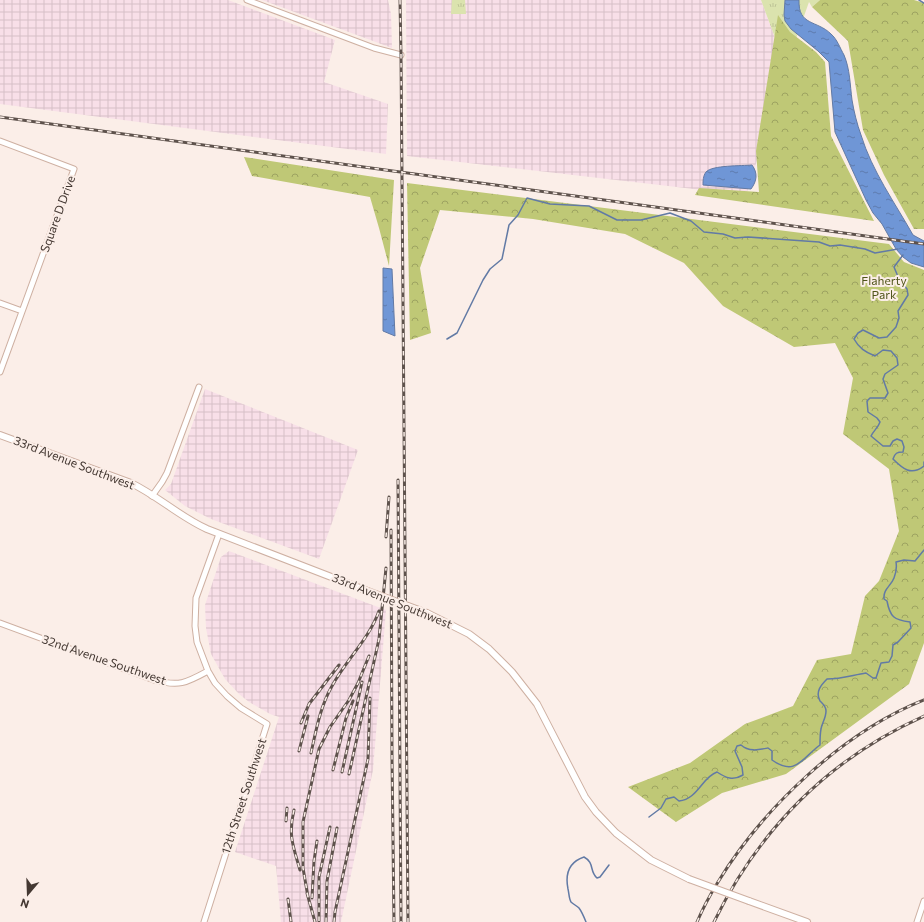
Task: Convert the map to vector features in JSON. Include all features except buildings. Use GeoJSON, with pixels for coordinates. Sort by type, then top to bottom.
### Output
{"type":"FeatureCollection","features":[{"type":"Feature","properties":{"kind":"street"},"geometry":{"type":"LineString","coordinates":[[247,0],[374,48],[401,55]]}},
{"type":"Feature","properties":{"kind":"street","name":"Square D Drive"},"geometry":{"type":"LineString","coordinates":[[0,141],[74,169],[0,372]]}},
{"type":"Feature","properties":{"kind":"street"},"geometry":{"type":"LineString","coordinates":[[0,303],[22,311]]}},
{"type":"Feature","properties":{"kind":"street"},"geometry":{"type":"LineString","coordinates":[[152,496],[167,473],[199,387]]}},
{"type":"Feature","properties":{"kind":"street","name":"33rd Avenue Southwest"},"geometry":{"type":"LineString","coordinates":[[0,435],[113,476],[140,488],[189,520],[219,534],[427,614],[469,634],[489,649],[512,672],[537,704],[585,797],[596,812],[616,833],[651,860],[689,879],[807,922]]}},
{"type":"Feature","properties":{"kind":"street","name":"12th Street Southwest"},"geometry":{"type":"LineString","coordinates":[[204,922],[267,724],[233,702],[215,683],[208,671],[197,642],[195,626],[196,598],[219,534]]}},
{"type":"Feature","properties":{"kind":"street","name":"32nd Avenue Southwest"},"geometry":{"type":"LineString","coordinates":[[0,623],[128,671],[166,683],[177,684],[188,682],[208,671]]}},
{"type":"Feature","properties":{"kind":"street"},"geometry":{"type":"LineString","coordinates":[[917,922],[924,901]]}},
{"type":"Feature","properties":{"kind":"shaded area"},"geometry":{"type":"Polygon","coordinates":[[[0,0],[228,0],[335,40],[324,82],[388,104],[386,154],[0,104],[0,0]]]}},
{"type":"Feature","properties":{"kind":"shaded area"},"geometry":{"type":"Polygon","coordinates":[[[262,0],[388,0],[391,14],[392,48],[262,0]]]}},
{"type":"Feature","properties":{"kind":"shaded area"},"geometry":{"type":"Polygon","coordinates":[[[406,0],[761,0],[786,67],[746,195],[407,156],[406,0]]]}},
{"type":"Feature","properties":{"kind":"shaded area"},"geometry":{"type":"Polygon","coordinates":[[[205,389],[358,450],[319,559],[211,519],[185,506],[165,490],[171,484],[205,389]]]}},
{"type":"Feature","properties":{"kind":"shaded area"},"geometry":{"type":"Polygon","coordinates":[[[229,551],[386,610],[373,770],[341,922],[281,922],[276,866],[235,852],[279,717],[270,714],[249,702],[239,694],[225,679],[211,654],[206,628],[205,605],[221,557],[229,551]]]}},
{"type":"Feature","properties":{"kind":"green space"},"geometry":{"type":"Polygon","coordinates":[[[452,0],[465,0],[466,14],[451,14],[452,0]]]}},
{"type":"Feature","properties":{"kind":"green space"},"geometry":{"type":"Polygon","coordinates":[[[761,0],[820,0],[812,7],[809,2],[786,67],[761,0]]]}},
{"type":"Feature","properties":{"kind":"green space"},"geometry":{"type":"Polygon","coordinates":[[[820,0],[914,0],[924,3],[924,229],[914,229],[884,175],[863,130],[848,41],[812,7],[820,0]]]}},
{"type":"Feature","properties":{"kind":"green space"},"geometry":{"type":"Polygon","coordinates":[[[778,15],[790,32],[816,52],[825,62],[831,136],[874,221],[695,195],[699,188],[759,192],[756,151],[778,15]]]}},
{"type":"Feature","properties":{"kind":"green space"},"geometry":{"type":"Polygon","coordinates":[[[244,157],[394,180],[389,266],[370,197],[252,176],[244,157]]]}},
{"type":"Feature","properties":{"kind":"green space","name":"Flaherty Park"},"geometry":{"type":"Polygon","coordinates":[[[407,183],[889,244],[904,262],[924,270],[924,643],[909,684],[786,774],[722,793],[676,822],[628,787],[690,763],[745,724],[793,706],[817,660],[851,654],[865,596],[879,581],[899,531],[889,469],[843,434],[853,378],[835,343],[794,347],[723,306],[684,263],[625,234],[533,219],[440,210],[420,268],[431,333],[410,340],[407,183]]]}},
{"type":"Feature","properties":{"kind":"water"},"geometry":{"type":"Polygon","coordinates":[[[785,0],[799,0],[802,14],[805,18],[809,22],[820,26],[833,36],[844,55],[848,66],[852,100],[858,127],[871,161],[884,186],[913,235],[924,241],[924,267],[911,263],[896,249],[866,200],[835,132],[829,62],[791,29],[785,21],[785,0]]]}},
{"type":"Feature","properties":{"kind":"water"},"geometry":{"type":"Polygon","coordinates":[[[752,165],[756,177],[755,183],[751,189],[703,185],[704,175],[709,170],[721,167],[752,165]]]}},
{"type":"Feature","properties":{"kind":"water"},"geometry":{"type":"Polygon","coordinates":[[[383,268],[392,269],[395,336],[383,331],[383,268]]]}},
{"type":"Feature","properties":{"kind":"waterway"},"geometry":{"type":"LineString","coordinates":[[919,0],[924,3]]}},
{"type":"Feature","properties":{"kind":"waterway"},"geometry":{"type":"LineString","coordinates":[[447,339],[457,333],[483,280],[490,269],[502,259],[509,225],[518,215],[527,198],[550,204],[589,206],[617,220],[641,220],[670,213],[691,221],[704,232],[723,234],[735,238],[748,237],[819,242],[830,246],[840,245],[865,249],[875,253],[898,249]]}},
{"type":"Feature","properties":{"kind":"waterway"},"geometry":{"type":"LineString","coordinates":[[903,255],[894,267],[899,279],[907,289],[908,295],[898,311],[899,318],[896,327],[887,337],[879,338],[863,330],[858,333],[854,339],[860,347],[875,356],[883,350],[891,351],[897,358],[898,365],[885,374],[883,379],[888,393],[885,398],[870,398],[867,401],[868,412],[880,422],[871,436],[883,446],[890,446],[893,441],[897,439],[902,441],[904,447],[903,452],[896,453],[893,459],[907,470],[915,471],[924,466],[924,462]]}},
{"type":"Feature","properties":{"kind":"waterway"},"geometry":{"type":"LineString","coordinates":[[649,817],[661,808],[666,799],[674,797],[679,801],[691,796],[707,778],[717,772],[730,778],[736,778],[743,775],[742,767],[735,751],[737,746],[741,745],[747,749],[754,750],[768,748],[772,751],[772,760],[787,767],[798,764],[820,745],[821,729],[826,711],[825,706],[820,701],[818,695],[819,689],[827,679],[842,678],[866,673],[873,678],[876,678],[881,663],[889,662],[892,656],[893,645],[898,642],[911,628],[910,622],[896,619],[891,614],[884,596],[895,576],[896,562],[904,560],[915,561],[924,550]]}},
{"type":"Feature","properties":{"kind":"waterway"},"geometry":{"type":"LineString","coordinates":[[586,922],[579,908],[571,902],[570,899],[567,884],[569,869],[575,862],[584,857],[590,862],[593,873],[597,878],[600,877],[609,865]]}},
{"type":"Feature","properties":{"kind":"railway"},"geometry":{"type":"LineString","coordinates":[[400,0],[408,922]]}},
{"type":"Feature","properties":{"kind":"railway"},"geometry":{"type":"LineString","coordinates":[[0,117],[924,244]]}},
{"type":"Feature","properties":{"kind":"railway"},"geometry":{"type":"LineString","coordinates":[[398,480],[401,922]]}},
{"type":"Feature","properties":{"kind":"railway"},"geometry":{"type":"LineString","coordinates":[[386,537],[389,497]]}},
{"type":"Feature","properties":{"kind":"railway"},"geometry":{"type":"LineString","coordinates":[[391,530],[394,922]]}},
{"type":"Feature","properties":{"kind":"railway"},"geometry":{"type":"LineString","coordinates":[[349,774],[379,639],[386,568]]}},
{"type":"Feature","properties":{"kind":"railway"},"geometry":{"type":"LineString","coordinates":[[311,753],[324,702],[338,676],[369,631],[379,611]]}},
{"type":"Feature","properties":{"kind":"railway"},"geometry":{"type":"LineString","coordinates":[[308,897],[303,868],[303,822],[319,749],[330,727],[349,700],[369,656]]}},
{"type":"Feature","properties":{"kind":"railway"},"geometry":{"type":"LineString","coordinates":[[301,723],[309,704],[339,665]]}},
{"type":"Feature","properties":{"kind":"railway"},"geometry":{"type":"LineString","coordinates":[[342,772],[362,682]]}},
{"type":"Feature","properties":{"kind":"railway"},"geometry":{"type":"LineString","coordinates":[[334,922],[368,759],[370,698]]}},
{"type":"Feature","properties":{"kind":"railway"},"geometry":{"type":"LineString","coordinates":[[697,922],[712,892],[736,854],[782,800],[835,752],[894,714],[924,700]]}},
{"type":"Feature","properties":{"kind":"railway"},"geometry":{"type":"LineString","coordinates":[[333,770],[346,718],[353,701]]}},
{"type":"Feature","properties":{"kind":"railway"},"geometry":{"type":"LineString","coordinates":[[299,751],[308,716]]}},
{"type":"Feature","properties":{"kind":"railway"},"geometry":{"type":"LineString","coordinates":[[714,922],[732,888],[753,856],[775,827],[801,800],[828,775],[858,753],[890,733],[924,716]]}},
{"type":"Feature","properties":{"kind":"railway"},"geometry":{"type":"LineString","coordinates":[[286,821],[287,808]]}},
{"type":"Feature","properties":{"kind":"railway"},"geometry":{"type":"LineString","coordinates":[[294,810],[291,834],[293,847],[300,870]]}},
{"type":"Feature","properties":{"kind":"railway"},"geometry":{"type":"LineString","coordinates":[[319,921],[319,877],[330,827]]}},
{"type":"Feature","properties":{"kind":"railway"},"geometry":{"type":"LineString","coordinates":[[326,922],[327,881],[337,828]]}},
{"type":"Feature","properties":{"kind":"railway"},"geometry":{"type":"LineString","coordinates":[[312,898],[314,861],[317,841]]}},
{"type":"Feature","properties":{"kind":"railway"},"geometry":{"type":"LineString","coordinates":[[307,893],[315,922]]}},
{"type":"Feature","properties":{"kind":"railway"},"geometry":{"type":"LineString","coordinates":[[288,899],[291,922]]}}]}
